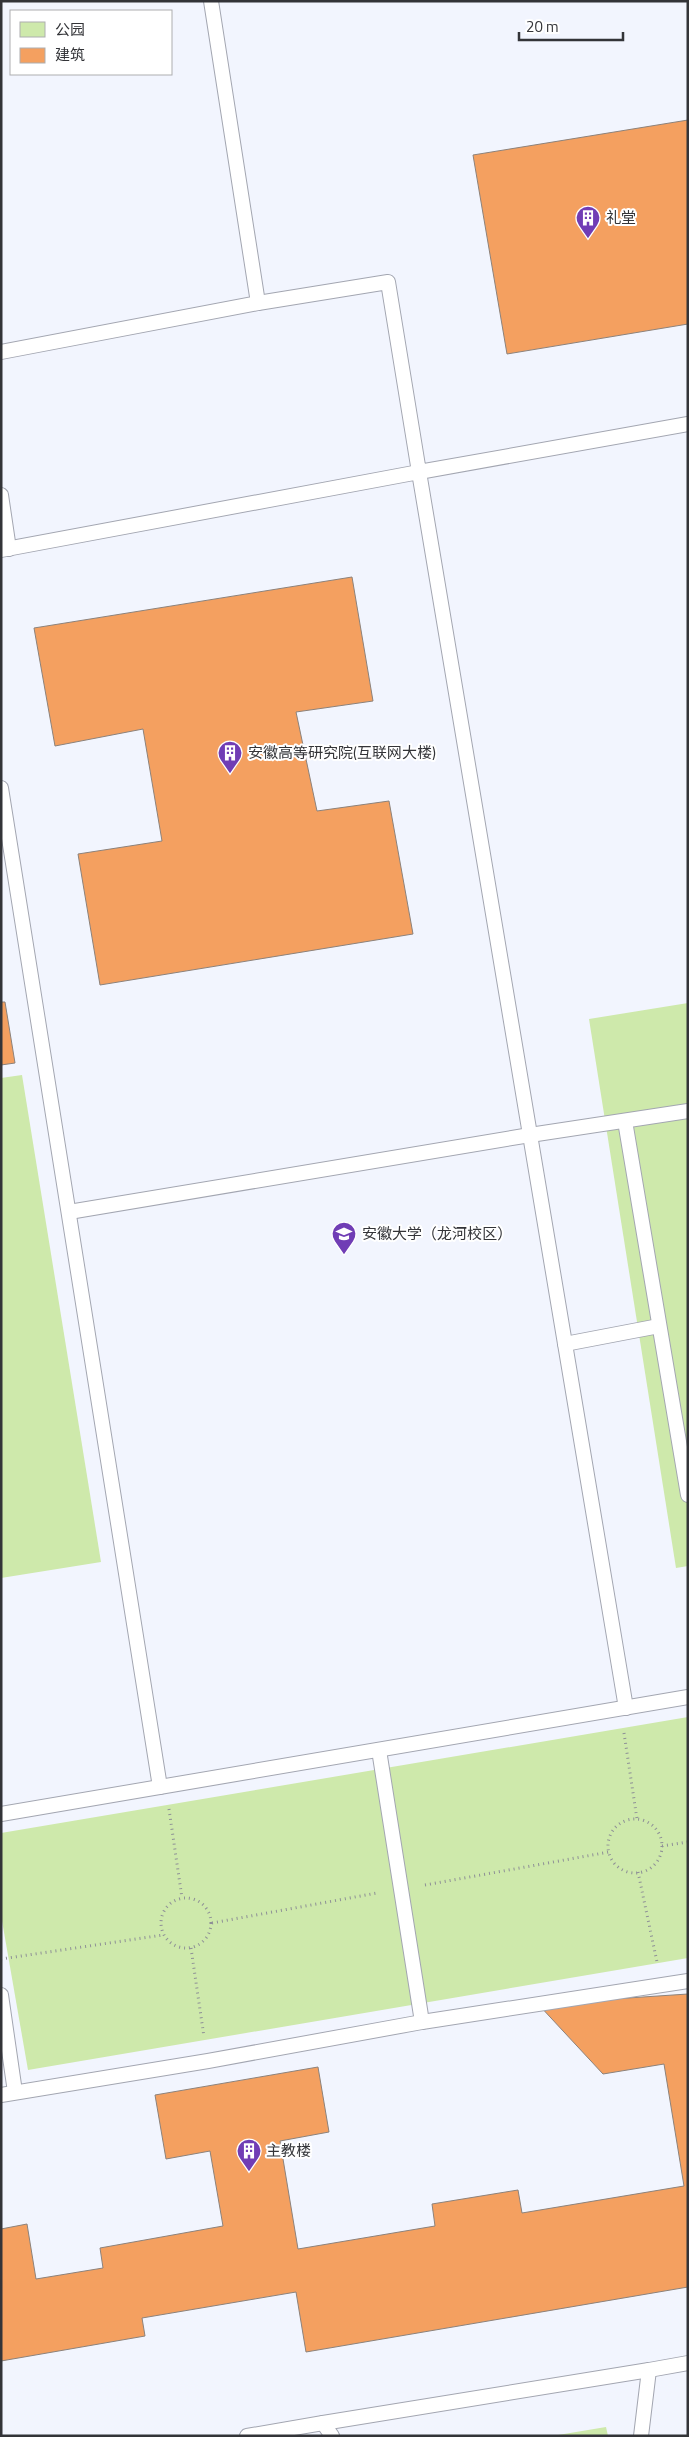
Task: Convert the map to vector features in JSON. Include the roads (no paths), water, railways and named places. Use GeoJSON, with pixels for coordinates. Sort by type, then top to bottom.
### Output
{"type":"FeatureCollection","features":[{"type":"Feature","properties":{"kind":"lane"},"geometry":{"type":"LineString","coordinates":[[212,1],[258,303]]}},
{"type":"Feature","properties":{"kind":"lane"},"geometry":{"type":"LineString","coordinates":[[1,352],[258,303],[388,282],[565,1344],[623,1709]]}},
{"type":"Feature","properties":{"kind":"lane"},"geometry":{"type":"LineString","coordinates":[[1,495],[5,549],[688,424]]}},
{"type":"Feature","properties":{"kind":"lane"},"geometry":{"type":"LineString","coordinates":[[1,788],[68,1212],[163,1787]]}},
{"type":"Feature","properties":{"kind":"lane"},"geometry":{"type":"LineString","coordinates":[[68,1212],[530,1134],[688,1111]]}},
{"type":"Feature","properties":{"kind":"lane"},"geometry":{"type":"LineString","coordinates":[[625,1121],[688,1495]]}},
{"type":"Feature","properties":{"kind":"lane"},"geometry":{"type":"LineString","coordinates":[[565,1344],[659,1326]]}},
{"type":"Feature","properties":{"kind":"lane"},"geometry":{"type":"LineString","coordinates":[[1,1814],[688,1698]]}},
{"type":"Feature","properties":{"kind":"lane"},"geometry":{"type":"LineString","coordinates":[[379,1750],[422,2022]]}},
{"type":"Feature","properties":{"kind":"lane"},"geometry":{"type":"LineString","coordinates":[[1,1995],[8,2093],[208,2061],[422,2022],[688,1981]]}},
{"type":"Feature","properties":{"kind":"lane"},"geometry":{"type":"LineString","coordinates":[[247,2436],[688,2363]]}},
{"type":"Feature","properties":{"kind":"lane"},"geometry":{"type":"LineString","coordinates":[[641,2436],[649,2370]]}},
{"type":"Feature","properties":{"kind":"lane"},"geometry":{"type":"LineString","coordinates":[[323,2423],[332,2436]]}},
{"type":"Feature","properties":{"kind":"place","name":"礼堂"},"geometry":{"type":"Point","coordinates":[588,239]}},
{"type":"Feature","properties":{"kind":"place","name":"安徽高等研究院(互联网大楼)"},"geometry":{"type":"Point","coordinates":[230,774]}},
{"type":"Feature","properties":{"kind":"place","name":"安徽大学（龙河校区）"},"geometry":{"type":"Point","coordinates":[344,1255]}},
{"type":"Feature","properties":{"kind":"place","name":"主教楼"},"geometry":{"type":"Point","coordinates":[249,2172]}}]}
